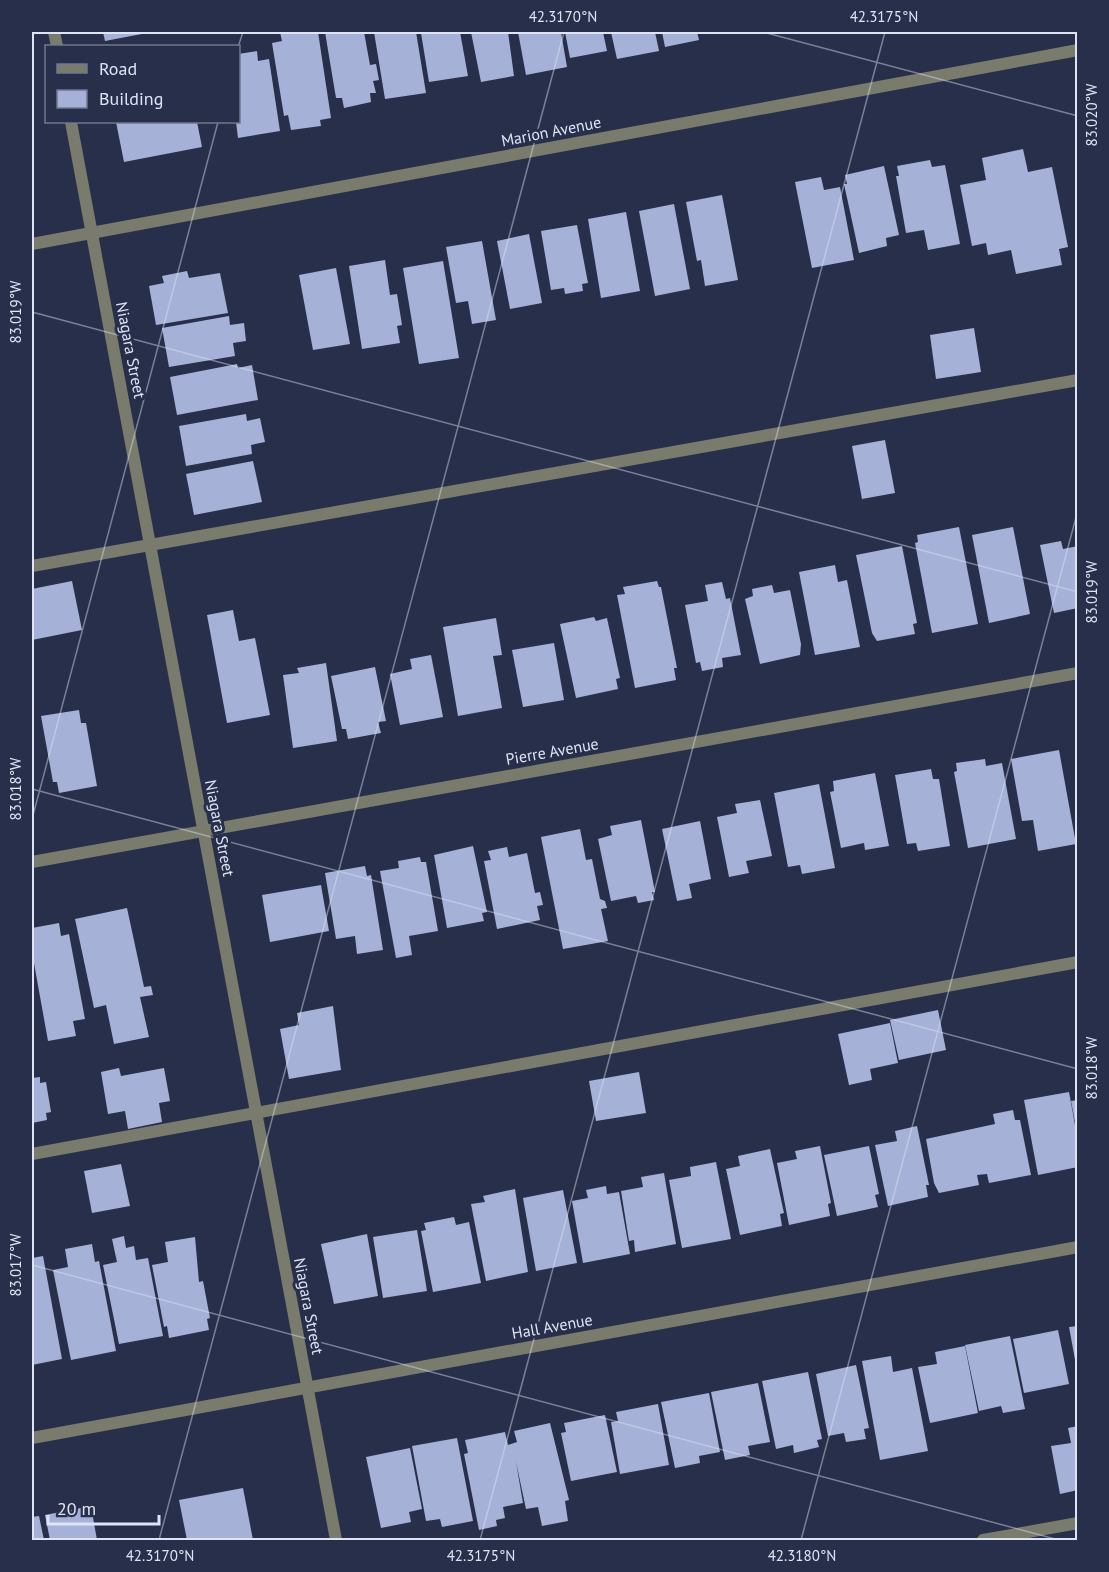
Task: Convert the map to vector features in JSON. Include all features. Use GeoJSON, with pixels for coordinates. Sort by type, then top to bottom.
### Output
{"type":"FeatureCollection","features":[{"type":"Feature","properties":{"kind":"street","name":"Marion Avenue"},"geometry":{"type":"LineString","coordinates":[[32,244],[1077,50]]}},
{"type":"Feature","properties":{"kind":"street","name":"Niagara Street"},"geometry":{"type":"LineString","coordinates":[[71,123],[336,1540]]}},
{"type":"Feature","properties":{"kind":"street"},"geometry":{"type":"LineString","coordinates":[[32,566],[1077,380]]}},
{"type":"Feature","properties":{"kind":"street","name":"Pierre Avenue"},"geometry":{"type":"LineString","coordinates":[[32,862],[1077,673]]}},
{"type":"Feature","properties":{"kind":"street"},"geometry":{"type":"LineString","coordinates":[[32,1154],[1077,962]]}},
{"type":"Feature","properties":{"kind":"street","name":"Hall Avenue"},"geometry":{"type":"LineString","coordinates":[[32,1438],[1077,1247]]}},
{"type":"Feature","properties":{"kind":"street"},"geometry":{"type":"LineString","coordinates":[[983,1540],[1077,1523]]}},
{"type":"Feature","properties":{"kind":"building"},"geometry":{"type":"Polygon","coordinates":[[[103,32],[147,32],[147,33],[105,41],[103,32]]]}},
{"type":"Feature","properties":{"kind":"building"},"geometry":{"type":"Polygon","coordinates":[[[280,32],[318,32],[331,118],[320,120],[321,126],[291,130],[288,115],[284,116],[272,43],[282,41],[280,32]]]}},
{"type":"Feature","properties":{"kind":"building"},"geometry":{"type":"Polygon","coordinates":[[[325,32],[364,32],[370,65],[376,64],[379,80],[373,81],[376,93],[370,93],[371,102],[344,108],[342,98],[336,98],[325,32]]]}},
{"type":"Feature","properties":{"kind":"building"},"geometry":{"type":"Polygon","coordinates":[[[374,32],[416,32],[426,93],[385,99],[374,32]]]}},
{"type":"Feature","properties":{"kind":"building"},"geometry":{"type":"Polygon","coordinates":[[[460,32],[468,76],[429,82],[421,33],[460,32]]]}},
{"type":"Feature","properties":{"kind":"building"},"geometry":{"type":"Polygon","coordinates":[[[471,32],[508,32],[514,76],[481,82],[471,32]]]}},
{"type":"Feature","properties":{"kind":"building"},"geometry":{"type":"Polygon","coordinates":[[[518,32],[561,32],[567,67],[526,75],[518,32]]]}},
{"type":"Feature","properties":{"kind":"building"},"geometry":{"type":"Polygon","coordinates":[[[565,32],[603,32],[607,51],[570,58],[565,32]]]}},
{"type":"Feature","properties":{"kind":"building"},"geometry":{"type":"Polygon","coordinates":[[[611,32],[655,32],[659,51],[617,59],[611,32]]]}},
{"type":"Feature","properties":{"kind":"building"},"geometry":{"type":"Polygon","coordinates":[[[662,32],[697,32],[699,40],[665,47],[662,32]]]}},
{"type":"Feature","properties":{"kind":"building"},"geometry":{"type":"Polygon","coordinates":[[[257,51],[258,61],[269,59],[280,131],[238,138],[236,123],[240,123],[240,54],[257,51]]]}},
{"type":"Feature","properties":{"kind":"building"},"geometry":{"type":"Polygon","coordinates":[[[116,123],[197,123],[202,147],[124,162],[116,123]]]}},
{"type":"Feature","properties":{"kind":"building"},"geometry":{"type":"Polygon","coordinates":[[[1023,149],[1028,172],[1052,167],[1068,247],[1059,249],[1062,265],[1016,274],[1011,250],[988,255],[986,243],[972,246],[960,185],[986,180],[982,158],[1023,149]]]}},
{"type":"Feature","properties":{"kind":"building"},"geometry":{"type":"Polygon","coordinates":[[[930,160],[932,167],[945,165],[960,244],[928,250],[924,230],[906,233],[896,176],[899,176],[897,166],[930,160]]]}},
{"type":"Feature","properties":{"kind":"building"},"geometry":{"type":"Polygon","coordinates":[[[884,166],[899,235],[886,238],[887,246],[859,253],[844,184],[847,184],[845,175],[884,166]]]}},
{"type":"Feature","properties":{"kind":"building"},"geometry":{"type":"Polygon","coordinates":[[[821,177],[824,190],[840,187],[854,260],[812,268],[795,182],[821,177]]]}},
{"type":"Feature","properties":{"kind":"building"},"geometry":{"type":"Polygon","coordinates":[[[722,195],[738,280],[705,286],[701,260],[697,261],[686,202],[722,195]]]}},
{"type":"Feature","properties":{"kind":"building"},"geometry":{"type":"Polygon","coordinates":[[[674,204],[690,289],[655,296],[639,211],[674,204]]]}},
{"type":"Feature","properties":{"kind":"building"},"geometry":{"type":"Polygon","coordinates":[[[626,212],[640,291],[601,298],[588,219],[626,212]]]}},
{"type":"Feature","properties":{"kind":"building"},"geometry":{"type":"Polygon","coordinates":[[[577,225],[588,283],[582,284],[583,291],[565,294],[564,288],[551,290],[541,231],[577,225]]]}},
{"type":"Feature","properties":{"kind":"building"},"geometry":{"type":"Polygon","coordinates":[[[529,234],[542,303],[510,309],[497,241],[529,234]]]}},
{"type":"Feature","properties":{"kind":"building"},"geometry":{"type":"Polygon","coordinates":[[[482,241],[496,320],[472,324],[468,301],[456,303],[446,247],[482,241]]]}},
{"type":"Feature","properties":{"kind":"building"},"geometry":{"type":"Polygon","coordinates":[[[385,260],[390,295],[397,294],[402,325],[397,326],[400,343],[362,349],[349,266],[385,260]]]}},
{"type":"Feature","properties":{"kind":"building"},"geometry":{"type":"Polygon","coordinates":[[[443,261],[459,358],[419,364],[403,268],[443,261]]]}},
{"type":"Feature","properties":{"kind":"building"},"geometry":{"type":"Polygon","coordinates":[[[336,268],[350,344],[313,350],[299,275],[336,268]]]}},
{"type":"Feature","properties":{"kind":"building"},"geometry":{"type":"Polygon","coordinates":[[[187,271],[189,278],[220,273],[228,313],[156,325],[149,286],[164,283],[162,276],[187,271]]]}},
{"type":"Feature","properties":{"kind":"building"},"geometry":{"type":"Polygon","coordinates":[[[229,316],[230,325],[244,323],[246,341],[233,343],[235,356],[169,367],[162,328],[229,316]]]}},
{"type":"Feature","properties":{"kind":"building"},"geometry":{"type":"Polygon","coordinates":[[[974,328],[981,372],[936,379],[930,335],[974,328]]]}},
{"type":"Feature","properties":{"kind":"building"},"geometry":{"type":"Polygon","coordinates":[[[237,364],[238,368],[252,365],[258,400],[177,415],[170,377],[237,364]]]}},
{"type":"Feature","properties":{"kind":"building"},"geometry":{"type":"Polygon","coordinates":[[[246,414],[247,421],[260,418],[265,442],[251,445],[252,454],[186,466],[179,426],[246,414]]]}},
{"type":"Feature","properties":{"kind":"building"},"geometry":{"type":"Polygon","coordinates":[[[885,440],[895,493],[862,499],[852,446],[885,440]]]}},
{"type":"Feature","properties":{"kind":"building"},"geometry":{"type":"Polygon","coordinates":[[[253,461],[262,502],[194,515],[186,474],[253,461]]]}},
{"type":"Feature","properties":{"kind":"building"},"geometry":{"type":"Polygon","coordinates":[[[959,527],[978,624],[932,633],[915,543],[918,542],[917,535],[959,527]]]}},
{"type":"Feature","properties":{"kind":"building"},"geometry":{"type":"Polygon","coordinates":[[[1013,527],[1030,614],[989,623],[972,535],[1013,527]]]}},
{"type":"Feature","properties":{"kind":"building"},"geometry":{"type":"Polygon","coordinates":[[[1061,541],[1063,549],[1078,546],[1078,608],[1054,613],[1040,545],[1061,541]]]}},
{"type":"Feature","properties":{"kind":"building"},"geometry":{"type":"Polygon","coordinates":[[[902,546],[917,623],[913,624],[915,634],[877,641],[872,633],[856,555],[902,546]]]}},
{"type":"Feature","properties":{"kind":"building"},"geometry":{"type":"Polygon","coordinates":[[[835,565],[838,582],[847,580],[860,647],[815,655],[799,572],[835,565]]]}},
{"type":"Feature","properties":{"kind":"building"},"geometry":{"type":"Polygon","coordinates":[[[72,581],[82,630],[32,640],[32,589],[72,581]]]}},
{"type":"Feature","properties":{"kind":"building"},"geometry":{"type":"Polygon","coordinates":[[[657,581],[661,587],[677,668],[674,668],[676,680],[635,688],[617,595],[625,594],[623,587],[657,581]]]}},
{"type":"Feature","properties":{"kind":"building"},"geometry":{"type":"Polygon","coordinates":[[[722,582],[726,599],[730,598],[741,655],[722,658],[723,667],[702,671],[700,662],[696,663],[685,605],[708,601],[705,585],[722,582]]]}},
{"type":"Feature","properties":{"kind":"building"},"geometry":{"type":"Polygon","coordinates":[[[772,585],[774,593],[790,590],[801,644],[800,655],[760,664],[745,599],[753,596],[752,589],[772,585]]]}},
{"type":"Feature","properties":{"kind":"building"},"geometry":{"type":"Polygon","coordinates":[[[233,610],[239,641],[255,638],[270,715],[227,723],[207,615],[233,610]]]}},
{"type":"Feature","properties":{"kind":"building"},"geometry":{"type":"Polygon","coordinates":[[[594,617],[596,621],[607,618],[620,678],[616,679],[618,689],[576,698],[560,624],[594,617]]]}},
{"type":"Feature","properties":{"kind":"building"},"geometry":{"type":"Polygon","coordinates":[[[496,618],[502,655],[493,656],[502,708],[458,716],[443,627],[496,618]]]}},
{"type":"Feature","properties":{"kind":"building"},"geometry":{"type":"Polygon","coordinates":[[[554,643],[564,700],[523,707],[512,650],[554,643]]]}},
{"type":"Feature","properties":{"kind":"building"},"geometry":{"type":"Polygon","coordinates":[[[431,655],[443,717],[400,725],[390,674],[412,669],[410,659],[431,655]]]}},
{"type":"Feature","properties":{"kind":"building"},"geometry":{"type":"Polygon","coordinates":[[[326,663],[337,741],[293,748],[283,675],[299,673],[297,668],[326,663]]]}},
{"type":"Feature","properties":{"kind":"building"},"geometry":{"type":"Polygon","coordinates":[[[375,667],[386,721],[378,722],[381,733],[348,739],[346,729],[342,729],[331,676],[375,667]]]}},
{"type":"Feature","properties":{"kind":"building"},"geometry":{"type":"Polygon","coordinates":[[[79,710],[81,723],[86,723],[97,786],[59,793],[57,782],[53,782],[41,716],[79,710]]]}},
{"type":"Feature","properties":{"kind":"building"},"geometry":{"type":"Polygon","coordinates":[[[1059,750],[1076,844],[1038,851],[1033,820],[1022,821],[1011,759],[1059,750]]]}},
{"type":"Feature","properties":{"kind":"building"},"geometry":{"type":"Polygon","coordinates":[[[985,759],[986,766],[1002,763],[1016,839],[968,848],[954,772],[957,771],[956,763],[985,759]]]}},
{"type":"Feature","properties":{"kind":"building"},"geometry":{"type":"Polygon","coordinates":[[[931,769],[933,779],[939,779],[950,846],[918,851],[916,843],[907,844],[895,775],[931,769]]]}},
{"type":"Feature","properties":{"kind":"building"},"geometry":{"type":"Polygon","coordinates":[[[875,773],[889,846],[865,850],[864,843],[841,848],[830,792],[834,791],[833,781],[875,773]]]}},
{"type":"Feature","properties":{"kind":"building"},"geometry":{"type":"Polygon","coordinates":[[[819,784],[835,868],[802,874],[800,865],[788,867],[774,793],[819,784]]]}},
{"type":"Feature","properties":{"kind":"building"},"geometry":{"type":"Polygon","coordinates":[[[760,800],[772,856],[746,861],[749,873],[729,877],[717,817],[737,813],[735,804],[760,800]]]}},
{"type":"Feature","properties":{"kind":"building"},"geometry":{"type":"Polygon","coordinates":[[[641,820],[655,892],[652,892],[654,900],[638,903],[636,896],[611,901],[598,839],[612,835],[610,826],[641,820]]]}},
{"type":"Feature","properties":{"kind":"building"},"geometry":{"type":"Polygon","coordinates":[[[700,821],[711,879],[689,884],[692,898],[677,901],[662,829],[700,821]]]}},
{"type":"Feature","properties":{"kind":"building"},"geometry":{"type":"Polygon","coordinates":[[[580,829],[586,860],[592,859],[600,899],[605,901],[607,908],[601,909],[608,941],[563,949],[541,837],[580,829]]]}},
{"type":"Feature","properties":{"kind":"building"},"geometry":{"type":"Polygon","coordinates":[[[473,846],[487,912],[482,913],[484,921],[447,928],[434,855],[473,846]]]}},
{"type":"Feature","properties":{"kind":"building"},"geometry":{"type":"Polygon","coordinates":[[[507,847],[509,857],[527,853],[535,893],[540,892],[543,905],[537,906],[540,920],[497,929],[484,861],[491,860],[488,851],[507,847]]]}},
{"type":"Feature","properties":{"kind":"building"},"geometry":{"type":"Polygon","coordinates":[[[420,857],[421,862],[426,862],[438,931],[409,936],[412,955],[396,958],[380,871],[399,868],[398,861],[420,857]]]}},
{"type":"Feature","properties":{"kind":"building"},"geometry":{"type":"Polygon","coordinates":[[[365,866],[367,876],[371,875],[383,950],[357,954],[355,936],[336,939],[325,873],[365,866]]]}},
{"type":"Feature","properties":{"kind":"building"},"geometry":{"type":"Polygon","coordinates":[[[321,885],[329,931],[270,942],[262,895],[321,885]]]}},
{"type":"Feature","properties":{"kind":"building"},"geometry":{"type":"Polygon","coordinates":[[[127,908],[144,987],[151,986],[153,995],[140,997],[149,1037],[114,1044],[106,1005],[94,1008],[75,919],[127,908]]]}},
{"type":"Feature","properties":{"kind":"building"},"geometry":{"type":"Polygon","coordinates":[[[59,923],[61,936],[69,934],[85,1019],[73,1021],[76,1036],[48,1041],[32,952],[32,928],[59,923]]]}},
{"type":"Feature","properties":{"kind":"building"},"geometry":{"type":"Polygon","coordinates":[[[333,1006],[341,1070],[289,1079],[280,1029],[299,1025],[297,1013],[333,1006]]]}},
{"type":"Feature","properties":{"kind":"building"},"geometry":{"type":"Polygon","coordinates":[[[938,1010],[946,1050],[899,1060],[890,1020],[938,1010]]]}},
{"type":"Feature","properties":{"kind":"building"},"geometry":{"type":"Polygon","coordinates":[[[890,1023],[898,1063],[870,1069],[872,1080],[849,1085],[838,1034],[890,1023]]]}},
{"type":"Feature","properties":{"kind":"building"},"geometry":{"type":"Polygon","coordinates":[[[119,1068],[121,1076],[164,1068],[170,1101],[159,1103],[162,1122],[128,1129],[125,1111],[108,1114],[101,1072],[119,1068]]]}},
{"type":"Feature","properties":{"kind":"building"},"geometry":{"type":"Polygon","coordinates":[[[639,1072],[646,1113],[596,1121],[589,1081],[639,1072]]]}},
{"type":"Feature","properties":{"kind":"building"},"geometry":{"type":"Polygon","coordinates":[[[40,1077],[40,1083],[46,1082],[51,1112],[46,1113],[47,1120],[32,1123],[32,1078],[40,1077]]]}},
{"type":"Feature","properties":{"kind":"building"},"geometry":{"type":"Polygon","coordinates":[[[1069,1092],[1078,1141],[1078,1167],[1038,1175],[1024,1100],[1069,1092]]]}},
{"type":"Feature","properties":{"kind":"building"},"geometry":{"type":"Polygon","coordinates":[[[1078,1100],[1078,1127],[1076,1127],[1071,1101],[1078,1100]]]}},
{"type":"Feature","properties":{"kind":"building"},"geometry":{"type":"Polygon","coordinates":[[[1013,1110],[1015,1120],[1020,1120],[1031,1175],[989,1183],[987,1174],[977,1175],[979,1185],[939,1193],[934,1183],[926,1139],[995,1124],[993,1114],[1013,1110]]]}},
{"type":"Feature","properties":{"kind":"building"},"geometry":{"type":"Polygon","coordinates":[[[917,1126],[929,1185],[926,1185],[928,1197],[888,1206],[875,1145],[897,1141],[895,1131],[917,1126]]]}},
{"type":"Feature","properties":{"kind":"building"},"geometry":{"type":"Polygon","coordinates":[[[820,1146],[831,1203],[828,1204],[830,1216],[789,1225],[777,1163],[797,1159],[795,1151],[820,1146]]]}},
{"type":"Feature","properties":{"kind":"building"},"geometry":{"type":"Polygon","coordinates":[[[869,1146],[879,1194],[875,1195],[878,1207],[837,1216],[824,1155],[869,1146]]]}},
{"type":"Feature","properties":{"kind":"building"},"geometry":{"type":"Polygon","coordinates":[[[770,1149],[784,1213],[780,1214],[782,1226],[740,1235],[726,1169],[740,1166],[738,1156],[770,1149]]]}},
{"type":"Feature","properties":{"kind":"building"},"geometry":{"type":"Polygon","coordinates":[[[716,1162],[731,1239],[682,1248],[669,1180],[691,1176],[690,1167],[716,1162]]]}},
{"type":"Feature","properties":{"kind":"building"},"geometry":{"type":"Polygon","coordinates":[[[121,1164],[130,1206],[92,1213],[84,1171],[121,1164]]]}},
{"type":"Feature","properties":{"kind":"building"},"geometry":{"type":"Polygon","coordinates":[[[664,1173],[676,1244],[635,1252],[634,1240],[629,1241],[621,1191],[643,1187],[641,1177],[664,1173]]]}},
{"type":"Feature","properties":{"kind":"building"},"geometry":{"type":"Polygon","coordinates":[[[606,1186],[607,1194],[619,1192],[630,1254],[583,1263],[572,1201],[588,1198],[586,1190],[606,1186]]]}},
{"type":"Feature","properties":{"kind":"building"},"geometry":{"type":"Polygon","coordinates":[[[515,1189],[528,1272],[486,1281],[471,1204],[485,1202],[483,1196],[515,1189]]]}},
{"type":"Feature","properties":{"kind":"building"},"geometry":{"type":"Polygon","coordinates":[[[563,1190],[577,1263],[536,1271],[523,1198],[563,1190]]]}},
{"type":"Feature","properties":{"kind":"building"},"geometry":{"type":"Polygon","coordinates":[[[454,1217],[456,1225],[469,1222],[481,1283],[433,1292],[421,1231],[426,1230],[424,1223],[454,1217]]]}},
{"type":"Feature","properties":{"kind":"building"},"geometry":{"type":"Polygon","coordinates":[[[417,1230],[427,1291],[383,1298],[373,1237],[417,1230]]]}},
{"type":"Feature","properties":{"kind":"building"},"geometry":{"type":"Polygon","coordinates":[[[367,1234],[378,1296],[334,1304],[321,1244],[367,1234]]]}},
{"type":"Feature","properties":{"kind":"building"},"geometry":{"type":"Polygon","coordinates":[[[124,1236],[126,1248],[134,1246],[136,1260],[148,1258],[163,1336],[119,1344],[103,1265],[117,1262],[112,1239],[124,1236]]]}},
{"type":"Feature","properties":{"kind":"building"},"geometry":{"type":"Polygon","coordinates":[[[195,1237],[199,1282],[203,1281],[210,1318],[207,1319],[209,1330],[169,1338],[167,1326],[164,1327],[152,1265],[168,1262],[165,1242],[195,1237]]]}},
{"type":"Feature","properties":{"kind":"building"},"geometry":{"type":"Polygon","coordinates":[[[92,1244],[95,1262],[99,1261],[116,1351],[71,1360],[53,1270],[68,1267],[65,1249],[92,1244]]]}},
{"type":"Feature","properties":{"kind":"building"},"geometry":{"type":"Polygon","coordinates":[[[43,1256],[62,1359],[32,1365],[32,1258],[43,1256]]]}},
{"type":"Feature","properties":{"kind":"building"},"geometry":{"type":"Polygon","coordinates":[[[1078,1326],[1078,1365],[1076,1365],[1069,1327],[1078,1326]]]}},
{"type":"Feature","properties":{"kind":"building"},"geometry":{"type":"Polygon","coordinates":[[[1058,1330],[1069,1384],[1024,1393],[1013,1339],[1058,1330]]]}},
{"type":"Feature","properties":{"kind":"building"},"geometry":{"type":"Polygon","coordinates":[[[1010,1336],[1025,1409],[1003,1413],[1001,1406],[979,1411],[965,1345],[1010,1336]]]}},
{"type":"Feature","properties":{"kind":"building"},"geometry":{"type":"Polygon","coordinates":[[[965,1346],[978,1413],[930,1423],[918,1367],[937,1364],[935,1352],[965,1346]]]}},
{"type":"Feature","properties":{"kind":"building"},"geometry":{"type":"Polygon","coordinates":[[[891,1356],[893,1372],[912,1368],[928,1451],[880,1460],[862,1361],[891,1356]]]}},
{"type":"Feature","properties":{"kind":"building"},"geometry":{"type":"Polygon","coordinates":[[[856,1365],[869,1428],[864,1429],[866,1439],[846,1442],[844,1433],[828,1436],[816,1374],[856,1365]]]}},
{"type":"Feature","properties":{"kind":"building"},"geometry":{"type":"Polygon","coordinates":[[[808,1372],[822,1439],[817,1440],[819,1447],[794,1453],[793,1445],[776,1449],[762,1381],[808,1372]]]}},
{"type":"Feature","properties":{"kind":"building"},"geometry":{"type":"Polygon","coordinates":[[[758,1383],[770,1442],[748,1446],[750,1455],[725,1460],[711,1392],[758,1383]]]}},
{"type":"Feature","properties":{"kind":"building"},"geometry":{"type":"Polygon","coordinates":[[[709,1393],[720,1452],[699,1456],[700,1463],[675,1468],[661,1402],[709,1393]]]}},
{"type":"Feature","properties":{"kind":"building"},"geometry":{"type":"Polygon","coordinates":[[[658,1404],[669,1465],[620,1474],[611,1422],[618,1421],[616,1412],[658,1404]]]}},
{"type":"Feature","properties":{"kind":"building"},"geometry":{"type":"Polygon","coordinates":[[[605,1415],[617,1472],[571,1481],[561,1433],[566,1432],[564,1423],[605,1415]]]}},
{"type":"Feature","properties":{"kind":"building"},"geometry":{"type":"Polygon","coordinates":[[[550,1423],[569,1500],[565,1501],[568,1521],[542,1526],[538,1507],[526,1509],[516,1462],[523,1503],[503,1507],[505,1518],[496,1520],[497,1526],[479,1530],[464,1454],[468,1453],[465,1440],[505,1432],[508,1445],[517,1442],[514,1431],[550,1423]]]}},
{"type":"Feature","properties":{"kind":"building"},"geometry":{"type":"Polygon","coordinates":[[[1078,1426],[1078,1490],[1060,1494],[1051,1446],[1071,1443],[1068,1428],[1078,1426]]]}},
{"type":"Feature","properties":{"kind":"building"},"geometry":{"type":"Polygon","coordinates":[[[457,1438],[473,1521],[442,1527],[440,1519],[426,1521],[412,1446],[457,1438]]]}},
{"type":"Feature","properties":{"kind":"building"},"geometry":{"type":"Polygon","coordinates":[[[410,1448],[422,1509],[409,1512],[411,1522],[381,1528],[366,1457],[410,1448]]]}},
{"type":"Feature","properties":{"kind":"building"},"geometry":{"type":"Polygon","coordinates":[[[243,1488],[253,1540],[187,1540],[179,1500],[243,1488]]]}},
{"type":"Feature","properties":{"kind":"building"},"geometry":{"type":"Polygon","coordinates":[[[91,1506],[97,1540],[50,1540],[45,1515],[91,1506]]]}},
{"type":"Feature","properties":{"kind":"building"},"geometry":{"type":"Polygon","coordinates":[[[39,1516],[44,1540],[32,1540],[32,1517],[39,1516]]]}}]}
